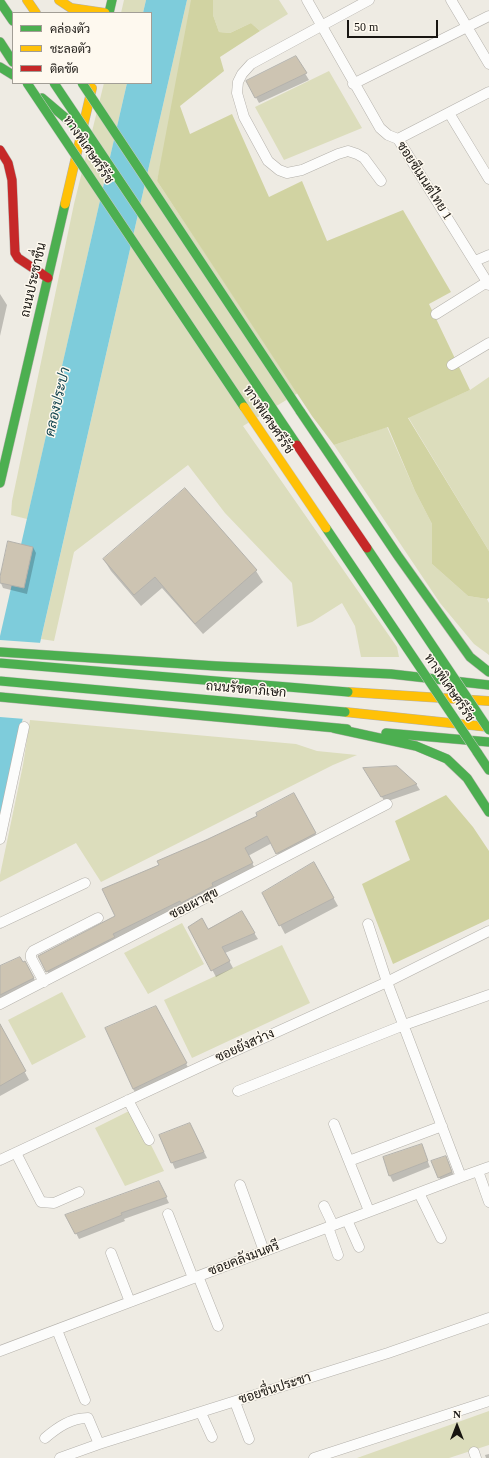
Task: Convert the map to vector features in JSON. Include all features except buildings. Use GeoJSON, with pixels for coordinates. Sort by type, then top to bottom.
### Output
{"type":"FeatureCollection","features":[{"type":"Feature","properties":{"kind":"main road"},"geometry":{"type":"LineString","coordinates":[[27,0],[35,12]]}},
{"type":"Feature","properties":{"kind":"main road"},"geometry":{"type":"LineString","coordinates":[[58,0],[59,12]]}},
{"type":"Feature","properties":{"kind":"main road"},"geometry":{"type":"LineString","coordinates":[[58,0],[71,8],[98,12]]}},
{"type":"Feature","properties":{"kind":"main road"},"geometry":{"type":"LineString","coordinates":[[109,12],[112,0]]}},
{"type":"Feature","properties":{"kind":"main road"},"geometry":{"type":"LineString","coordinates":[[0,1],[12,20]]}},
{"type":"Feature","properties":{"kind":"main road"},"geometry":{"type":"LineString","coordinates":[[0,42],[12,60]]}},
{"type":"Feature","properties":{"kind":"main road"},"geometry":{"type":"LineString","coordinates":[[2,68],[12,67]]}},
{"type":"Feature","properties":{"kind":"main road"},"geometry":{"type":"LineString","coordinates":[[2,68],[12,74]]}},
{"type":"Feature","properties":{"kind":"main road"},"geometry":{"type":"LineString","coordinates":[[24,84],[81,131]]}},
{"type":"Feature","properties":{"kind":"main road","name":"ทางพิเศษศรีรัช"},"geometry":{"type":"LineString","coordinates":[[28,84],[489,770]]}},
{"type":"Feature","properties":{"kind":"main road","name":"ทางพิเศษศรีรัช"},"geometry":{"type":"LineString","coordinates":[[55,84],[489,729]]}},
{"type":"Feature","properties":{"kind":"main road"},"geometry":{"type":"LineString","coordinates":[[83,84],[398,556],[470,657],[489,672]]}},
{"type":"Feature","properties":{"kind":"main road","name":"ถนนประชาชื่น"},"geometry":{"type":"LineString","coordinates":[[0,483],[93,84]]}},
{"type":"Feature","properties":{"kind":"main road"},"geometry":{"type":"LineString","coordinates":[[0,150],[8,163],[12,180],[14,253],[18,258],[48,278]]}},
{"type":"Feature","properties":{"kind":"main road","name":"ถนนรัชดาภิเษก"},"geometry":{"type":"LineString","coordinates":[[0,652],[117,660],[391,674],[489,685]]}},
{"type":"Feature","properties":{"kind":"main road"},"geometry":{"type":"LineString","coordinates":[[117,660],[101,670],[97,678],[96,688],[108,700],[120,708]]}},
{"type":"Feature","properties":{"kind":"main road","name":"ถนนรัชดาภิเษก"},"geometry":{"type":"LineString","coordinates":[[0,663],[348,692],[489,701]]}},
{"type":"Feature","properties":{"kind":"main road","name":"ถนนรัชดาภิเษก"},"geometry":{"type":"LineString","coordinates":[[0,681],[345,712],[489,729]]}},
{"type":"Feature","properties":{"kind":"main road"},"geometry":{"type":"LineString","coordinates":[[0,697],[489,742]]}},
{"type":"Feature","properties":{"kind":"main road"},"geometry":{"type":"LineString","coordinates":[[332,728],[416,746],[447,759],[467,778],[489,812]]}},
{"type":"Feature","properties":{"kind":"street","name":"ซอยซีเมนต์ไทย 1"},"geometry":{"type":"LineString","coordinates":[[307,0],[353,84],[380,128],[388,135],[398,139],[488,284]]}},
{"type":"Feature","properties":{"kind":"street"},"geometry":{"type":"LineString","coordinates":[[369,0],[251,64],[242,74],[238,82],[237,93],[244,117],[268,161],[279,170],[287,173],[302,170],[348,151],[364,158],[381,182]]}},
{"type":"Feature","properties":{"kind":"street"},"geometry":{"type":"LineString","coordinates":[[451,0],[489,64]]}},
{"type":"Feature","properties":{"kind":"street"},"geometry":{"type":"LineString","coordinates":[[353,84],[489,16]]}},
{"type":"Feature","properties":{"kind":"street"},"geometry":{"type":"LineString","coordinates":[[398,139],[489,92]]}},
{"type":"Feature","properties":{"kind":"street"},"geometry":{"type":"LineString","coordinates":[[449,113],[489,179]]}},
{"type":"Feature","properties":{"kind":"street"},"geometry":{"type":"LineString","coordinates":[[475,261],[489,255]]}},
{"type":"Feature","properties":{"kind":"street"},"geometry":{"type":"LineString","coordinates":[[436,314],[488,284]]}},
{"type":"Feature","properties":{"kind":"street"},"geometry":{"type":"LineString","coordinates":[[452,365],[489,343]]}},
{"type":"Feature","properties":{"kind":"street"},"geometry":{"type":"LineString","coordinates":[[0,839],[24,727]]}},
{"type":"Feature","properties":{"kind":"street","name":"ซอยผาสุข"},"geometry":{"type":"LineString","coordinates":[[0,1004],[387,804]]}},
{"type":"Feature","properties":{"kind":"street"},"geometry":{"type":"LineString","coordinates":[[0,923],[85,883]]}},
{"type":"Feature","properties":{"kind":"street"},"geometry":{"type":"LineString","coordinates":[[44,982],[30,954],[33,951],[98,918]]}},
{"type":"Feature","properties":{"kind":"street"},"geometry":{"type":"LineString","coordinates":[[368,924],[387,982],[461,1177]]}},
{"type":"Feature","properties":{"kind":"street","name":"ซอยยังสว่าง"},"geometry":{"type":"LineString","coordinates":[[0,1160],[387,982],[489,931]]}},
{"type":"Feature","properties":{"kind":"street"},"geometry":{"type":"LineString","coordinates":[[238,1091],[404,1025],[489,995]]}},
{"type":"Feature","properties":{"kind":"street"},"geometry":{"type":"LineString","coordinates":[[128,1100],[149,1140]]}},
{"type":"Feature","properties":{"kind":"street"},"geometry":{"type":"LineString","coordinates":[[334,1124],[370,1211]]}},
{"type":"Feature","properties":{"kind":"street"},"geometry":{"type":"LineString","coordinates":[[349,1161],[442,1126]]}},
{"type":"Feature","properties":{"kind":"street"},"geometry":{"type":"LineString","coordinates":[[16,1152],[41,1202],[54,1203],[79,1192]]}},
{"type":"Feature","properties":{"kind":"street","name":"ซอยคลังมนตรี"},"geometry":{"type":"LineString","coordinates":[[0,1351],[370,1211],[489,1168]]}},
{"type":"Feature","properties":{"kind":"street"},"geometry":{"type":"LineString","coordinates":[[478,1171],[489,1202]]}},
{"type":"Feature","properties":{"kind":"street"},"geometry":{"type":"LineString","coordinates":[[240,1185],[264,1251]]}},
{"type":"Feature","properties":{"kind":"street"},"geometry":{"type":"LineString","coordinates":[[419,1193],[441,1238]]}},
{"type":"Feature","properties":{"kind":"street"},"geometry":{"type":"LineString","coordinates":[[324,1206],[338,1255]]}},
{"type":"Feature","properties":{"kind":"street"},"geometry":{"type":"LineString","coordinates":[[168,1214],[218,1326]]}},
{"type":"Feature","properties":{"kind":"street"},"geometry":{"type":"LineString","coordinates":[[347,1220],[359,1247]]}},
{"type":"Feature","properties":{"kind":"street"},"geometry":{"type":"LineString","coordinates":[[111,1253],[130,1302]]}},
{"type":"Feature","properties":{"kind":"street","name":"ซอยชื่นประชา"},"geometry":{"type":"LineString","coordinates":[[60,1458],[99,1444],[388,1353],[489,1318]]}},
{"type":"Feature","properties":{"kind":"street"},"geometry":{"type":"LineString","coordinates":[[57,1330],[84,1400]]}},
{"type":"Feature","properties":{"kind":"street"},"geometry":{"type":"LineString","coordinates":[[314,1458],[489,1401]]}},
{"type":"Feature","properties":{"kind":"street"},"geometry":{"type":"LineString","coordinates":[[235,1402],[249,1439]]}},
{"type":"Feature","properties":{"kind":"street"},"geometry":{"type":"LineString","coordinates":[[201,1413],[212,1437]]}},
{"type":"Feature","properties":{"kind":"street"},"geometry":{"type":"LineString","coordinates":[[45,1438],[62,1424],[81,1418],[88,1418],[99,1444]]}},
{"type":"Feature","properties":{"kind":"green space"},"geometry":{"type":"Polygon","coordinates":[[[124,0],[146,0],[143,12],[121,12],[124,0]]]}},
{"type":"Feature","properties":{"kind":"green space"},"geometry":{"type":"Polygon","coordinates":[[[187,0],[198,0],[157,181],[298,393],[243,426],[397,647],[399,657],[361,657],[355,626],[342,603],[312,622],[297,627],[292,583],[225,513],[188,465],[74,552],[54,641],[41,639],[187,0]]]}},
{"type":"Feature","properties":{"kind":"green space"},"geometry":{"type":"Polygon","coordinates":[[[191,0],[213,0],[213,15],[219,32],[230,33],[251,23],[260,31],[220,57],[224,71],[180,106],[190,134],[232,114],[269,197],[302,181],[327,241],[403,210],[451,292],[429,304],[470,390],[408,418],[489,551],[489,598],[487,599],[468,596],[432,564],[432,524],[415,491],[388,427],[334,445],[312,416],[157,181],[191,0]]]}},
{"type":"Feature","properties":{"kind":"green space"},"geometry":{"type":"Polygon","coordinates":[[[213,0],[279,0],[288,14],[260,31],[251,23],[230,33],[219,32],[213,15],[213,0]]]}},
{"type":"Feature","properties":{"kind":"green space"},"geometry":{"type":"Polygon","coordinates":[[[329,71],[362,128],[284,160],[255,107],[329,71]]]}},
{"type":"Feature","properties":{"kind":"green space"},"geometry":{"type":"Polygon","coordinates":[[[104,84],[127,84],[27,519],[11,515],[12,501],[74,204],[104,84]]]}},
{"type":"Feature","properties":{"kind":"green space"},"geometry":{"type":"Polygon","coordinates":[[[489,377],[489,551],[408,417],[470,390],[489,377]]]}},
{"type":"Feature","properties":{"kind":"green space"},"geometry":{"type":"Polygon","coordinates":[[[387,427],[415,491],[432,524],[432,564],[468,596],[487,599],[489,603],[489,655],[474,644],[440,603],[334,445],[387,427]]]}},
{"type":"Feature","properties":{"kind":"green space"},"geometry":{"type":"Polygon","coordinates":[[[30,720],[296,744],[317,751],[357,755],[333,765],[101,882],[76,843],[0,882],[0,875],[23,765],[30,720]]]}},
{"type":"Feature","properties":{"kind":"green space"},"geometry":{"type":"Polygon","coordinates":[[[446,795],[473,827],[489,851],[489,919],[393,964],[362,884],[410,860],[395,821],[446,795]]]}},
{"type":"Feature","properties":{"kind":"green space"},"geometry":{"type":"Polygon","coordinates":[[[182,923],[204,964],[148,994],[124,953],[182,923]]]}},
{"type":"Feature","properties":{"kind":"green space"},"geometry":{"type":"Polygon","coordinates":[[[282,945],[310,1003],[192,1058],[164,1000],[282,945]]]}},
{"type":"Feature","properties":{"kind":"green space"},"geometry":{"type":"Polygon","coordinates":[[[62,992],[86,1037],[32,1065],[8,1020],[62,992]]]}},
{"type":"Feature","properties":{"kind":"green space"},"geometry":{"type":"Polygon","coordinates":[[[133,1109],[164,1171],[125,1186],[95,1128],[133,1109]]]}},
{"type":"Feature","properties":{"kind":"green space"},"geometry":{"type":"Polygon","coordinates":[[[489,1411],[489,1445],[449,1458],[357,1458],[489,1411]]]}},
{"type":"Feature","properties":{"kind":"water","name":"คลองประปา"},"geometry":{"type":"Polygon","coordinates":[[[146,0],[187,0],[0,818],[0,636],[127,84],[152,84],[152,12],[143,12],[146,0]]]}},
{"type":"Feature","properties":{"kind":"pier"},"geometry":{"type":"Polygon","coordinates":[[[0,640],[42,643],[25,719],[0,717],[0,640]]]}},
{"type":"Feature","properties":{"kind":"traffic: fast"},"geometry":{"type":"LineString","coordinates":[[109,12],[112,0]]}},
{"type":"Feature","properties":{"kind":"traffic: fast"},"geometry":{"type":"LineString","coordinates":[[0,2],[12,20]]}},
{"type":"Feature","properties":{"kind":"traffic: fast"},"geometry":{"type":"LineString","coordinates":[[0,42],[12,60]]}},
{"type":"Feature","properties":{"kind":"traffic: fast"},"geometry":{"type":"LineString","coordinates":[[0,67],[12,74]]}},
{"type":"Feature","properties":{"kind":"traffic: fast"},"geometry":{"type":"LineString","coordinates":[[28,84],[244,407]]}},
{"type":"Feature","properties":{"kind":"traffic: fast"},"geometry":{"type":"LineString","coordinates":[[55,84],[297,445]]}},
{"type":"Feature","properties":{"kind":"traffic: fast"},"geometry":{"type":"LineString","coordinates":[[83,84],[300,411]]}},
{"type":"Feature","properties":{"kind":"traffic: fast"},"geometry":{"type":"LineString","coordinates":[[42,98],[81,131]]}},
{"type":"Feature","properties":{"kind":"traffic: fast"},"geometry":{"type":"LineString","coordinates":[[0,483],[65,204]]}},
{"type":"Feature","properties":{"kind":"traffic: fast"},"geometry":{"type":"LineString","coordinates":[[300,411],[398,556],[470,657],[489,672]]}},
{"type":"Feature","properties":{"kind":"traffic: fast"},"geometry":{"type":"LineString","coordinates":[[326,528],[477,752]]}},
{"type":"Feature","properties":{"kind":"traffic: fast"},"geometry":{"type":"LineString","coordinates":[[367,548],[489,730]]}},
{"type":"Feature","properties":{"kind":"traffic: fast"},"geometry":{"type":"LineString","coordinates":[[0,652],[216,666],[391,674],[489,685]]}},
{"type":"Feature","properties":{"kind":"traffic: fast"},"geometry":{"type":"LineString","coordinates":[[0,663],[348,692]]}},
{"type":"Feature","properties":{"kind":"traffic: fast"},"geometry":{"type":"LineString","coordinates":[[0,681],[345,712]]}},
{"type":"Feature","properties":{"kind":"traffic: fast"},"geometry":{"type":"LineString","coordinates":[[0,697],[347,729]]}},
{"type":"Feature","properties":{"kind":"traffic: fast"},"geometry":{"type":"LineString","coordinates":[[333,728],[416,746],[447,759],[467,778],[489,812]]}},
{"type":"Feature","properties":{"kind":"traffic: fast"},"geometry":{"type":"LineString","coordinates":[[386,733],[489,742]]}},
{"type":"Feature","properties":{"kind":"traffic: fast"},"geometry":{"type":"LineString","coordinates":[[477,752],[489,770]]}},
{"type":"Feature","properties":{"kind":"traffic: slow"},"geometry":{"type":"LineString","coordinates":[[27,0],[35,12]]}},
{"type":"Feature","properties":{"kind":"traffic: slow"},"geometry":{"type":"LineString","coordinates":[[59,0],[71,8],[98,12]]}},
{"type":"Feature","properties":{"kind":"traffic: slow"},"geometry":{"type":"LineString","coordinates":[[65,204],[92,88]]}},
{"type":"Feature","properties":{"kind":"traffic: slow"},"geometry":{"type":"LineString","coordinates":[[244,407],[326,528]]}},
{"type":"Feature","properties":{"kind":"traffic: slow"},"geometry":{"type":"LineString","coordinates":[[348,692],[489,701]]}},
{"type":"Feature","properties":{"kind":"traffic: slow"},"geometry":{"type":"LineString","coordinates":[[345,712],[489,727]]}},
{"type":"Feature","properties":{"kind":"traffic: jam"},"geometry":{"type":"LineString","coordinates":[[0,150],[8,163],[12,180],[15,253],[18,258],[48,278]]}},
{"type":"Feature","properties":{"kind":"traffic: jam"},"geometry":{"type":"LineString","coordinates":[[297,445],[367,548]]}}]}
